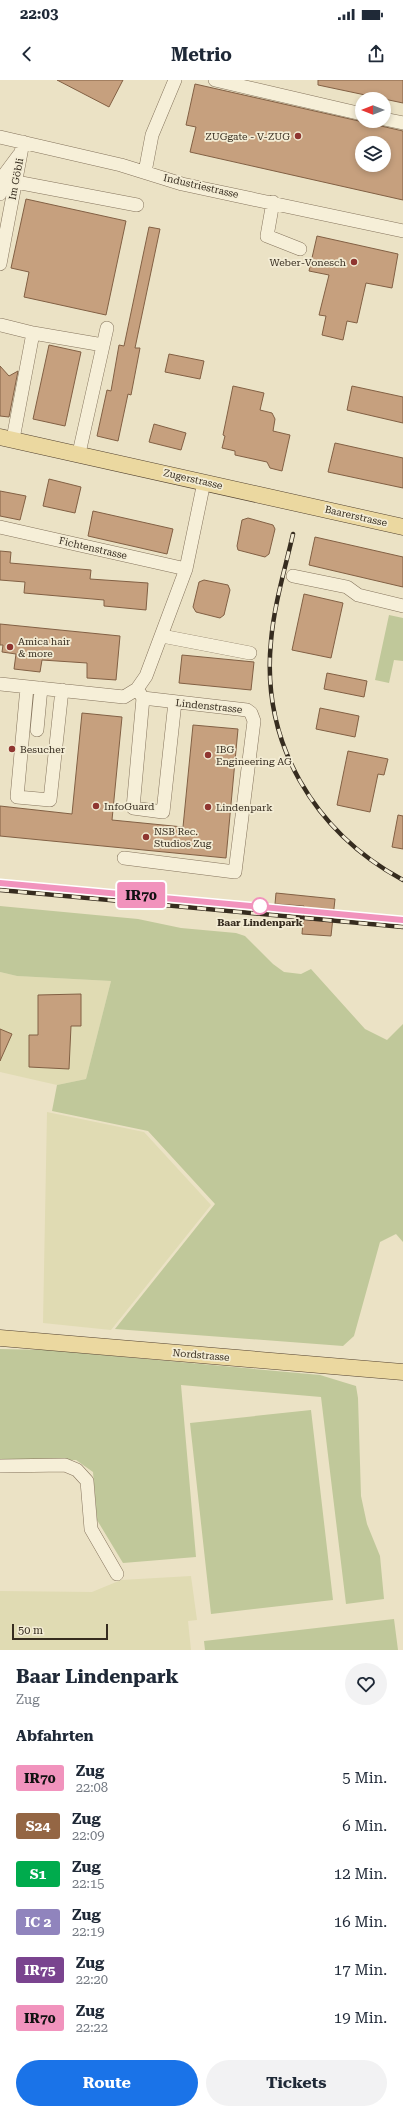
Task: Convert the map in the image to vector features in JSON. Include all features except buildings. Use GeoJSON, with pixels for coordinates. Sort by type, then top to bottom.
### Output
{"type":"FeatureCollection","features":[{"type":"Feature","properties":{"kind":"main road","name":"Zugerstrasse"},"geometry":{"type":"LineString","coordinates":[[6,438],[308,505]]}},
{"type":"Feature","properties":{"kind":"main road","name":"Baarerstrasse"},"geometry":{"type":"LineString","coordinates":[[308,505],[403,527]]}},
{"type":"Feature","properties":{"kind":"main road","name":"Nordstrasse"},"geometry":{"type":"LineString","coordinates":[[0,1338],[400,1370]]}},
{"type":"Feature","properties":{"kind":"street"},"geometry":{"type":"LineString","coordinates":[[145,172],[152,135],[176,80]]}},
{"type":"Feature","properties":{"kind":"street"},"geometry":{"type":"LineString","coordinates":[[215,80],[355,112]]}},
{"type":"Feature","properties":{"kind":"street"},"geometry":{"type":"LineString","coordinates":[[391,120],[403,123]]}},
{"type":"Feature","properties":{"kind":"street","name":"Industriestrasse"},"geometry":{"type":"LineString","coordinates":[[0,137],[22,147],[121,165],[182,184],[273,202],[403,231]]}},
{"type":"Feature","properties":{"kind":"street"},"geometry":{"type":"LineString","coordinates":[[0,194],[4,175],[22,147]]}},
{"type":"Feature","properties":{"kind":"street","name":"Im Göbli"},"geometry":{"type":"LineString","coordinates":[[0,264],[22,147]]}},
{"type":"Feature","properties":{"kind":"street"},"geometry":{"type":"LineString","coordinates":[[16,182],[138,205]]}},
{"type":"Feature","properties":{"kind":"street"},"geometry":{"type":"LineString","coordinates":[[273,202],[267,236],[300,249]]}},
{"type":"Feature","properties":{"kind":"street"},"geometry":{"type":"LineString","coordinates":[[1,325],[33,333],[103,345]]}},
{"type":"Feature","properties":{"kind":"street"},"geometry":{"type":"LineString","coordinates":[[79,453],[107,328]]}},
{"type":"Feature","properties":{"kind":"street"},"geometry":{"type":"LineString","coordinates":[[6,438],[33,333]]}},
{"type":"Feature","properties":{"kind":"street"},"geometry":{"type":"LineString","coordinates":[[175,702],[163,812],[133,808],[140,694],[186,569],[204,482]]}},
{"type":"Feature","properties":{"kind":"street","name":"Fichtenstrasse"},"geometry":{"type":"LineString","coordinates":[[0,527],[186,569]]}},
{"type":"Feature","properties":{"kind":"street"},"geometry":{"type":"LineString","coordinates":[[293,576],[348,587],[358,595],[403,606]]}},
{"type":"Feature","properties":{"kind":"street"},"geometry":{"type":"LineString","coordinates":[[162,636],[250,653]]}},
{"type":"Feature","properties":{"kind":"street","name":"Lindenstrasse"},"geometry":{"type":"LineString","coordinates":[[0,684],[124,697],[140,694],[175,702],[246,710],[251,713],[254,721],[235,872],[124,858]]}},
{"type":"Feature","properties":{"kind":"street"},"geometry":{"type":"LineString","coordinates":[[27,686],[18,797],[50,800],[62,690]]}},
{"type":"Feature","properties":{"kind":"street"},"geometry":{"type":"LineString","coordinates":[[37,730],[41,688]]}},
{"type":"Feature","properties":{"kind":"street"},"geometry":{"type":"LineString","coordinates":[[0,1466],[65,1465],[77,1470],[87,1481],[92,1529],[117,1574]]}},
{"type":"Feature","properties":{"kind":"shaded area"},"geometry":{"type":"Polygon","coordinates":[[[0,972],[17,976],[111,981],[86,1079],[57,1085],[0,1072],[0,972]]]}},
{"type":"Feature","properties":{"kind":"shaded area"},"geometry":{"type":"Polygon","coordinates":[[[47,1112],[144,1132],[211,1205],[111,1330],[43,1323],[47,1112]]]}},
{"type":"Feature","properties":{"kind":"shaded area"},"geometry":{"type":"Polygon","coordinates":[[[191,1576],[197,1620],[188,1621],[191,1650],[0,1650],[0,1591],[92,1592],[121,1580],[191,1576]]]}},
{"type":"Feature","properties":{"kind":"green space"},"geometry":{"type":"Polygon","coordinates":[[[389,615],[403,618],[403,661],[394,660],[389,683],[375,680],[389,615]]]}},
{"type":"Feature","properties":{"kind":"green space"},"geometry":{"type":"Polygon","coordinates":[[[0,906],[138,919],[181,928],[236,933],[245,936],[273,964],[284,972],[301,974],[311,969],[365,1029],[387,1040],[403,1024],[403,1242],[396,1234],[380,1242],[354,1336],[343,1346],[115,1329],[215,1204],[148,1131],[52,1111],[57,1085],[86,1079],[111,981],[17,976],[0,972],[0,906]]]}},
{"type":"Feature","properties":{"kind":"green space"},"geometry":{"type":"Polygon","coordinates":[[[0,1349],[48,1350],[320,1375],[356,1386],[358,1398],[361,1496],[367,1524],[380,1556],[384,1599],[346,1604],[321,1397],[181,1385],[196,1557],[123,1563],[97,1520],[93,1472],[76,1460],[0,1460],[0,1349]]]}},
{"type":"Feature","properties":{"kind":"green space"},"geometry":{"type":"Polygon","coordinates":[[[311,1410],[333,1600],[211,1614],[190,1423],[311,1410]]]}},
{"type":"Feature","properties":{"kind":"green space"},"geometry":{"type":"Polygon","coordinates":[[[394,1619],[398,1650],[205,1650],[204,1641],[394,1619]]]}},
{"type":"Feature","properties":{"kind":"railway"},"geometry":{"type":"LineString","coordinates":[[293,534],[277,601],[271,641],[270,679],[275,715],[285,749],[300,781],[319,810],[343,837],[371,860],[403,880]]}},
{"type":"Feature","properties":{"kind":"railway"},"geometry":{"type":"LineString","coordinates":[[0,883],[403,920]]}},
{"type":"Feature","properties":{"kind":"railway"},"geometry":{"type":"LineString","coordinates":[[0,890],[403,927]]}},
{"type":"Feature","properties":{"kind":"train","name":"IR70"},"geometry":{"type":"LineString","coordinates":[[0,883],[403,920]]}},
{"type":"Feature","properties":{"kind":"place","name":"ZUGgate - V-ZUG"},"geometry":{"type":"Point","coordinates":[298,136]}},
{"type":"Feature","properties":{"kind":"place","name":"Weber-Vonesch"},"geometry":{"type":"Point","coordinates":[354,262]}},
{"type":"Feature","properties":{"kind":"place","name":"Amica hair & more"},"geometry":{"type":"Point","coordinates":[10,647]}},
{"type":"Feature","properties":{"kind":"place","name":"Besucher"},"geometry":{"type":"Point","coordinates":[12,749]}},
{"type":"Feature","properties":{"kind":"place","name":"IBG Engineering AG"},"geometry":{"type":"Point","coordinates":[208,755]}},
{"type":"Feature","properties":{"kind":"place","name":"InfoGuard"},"geometry":{"type":"Point","coordinates":[96,806]}},
{"type":"Feature","properties":{"kind":"place","name":"Lindenpark"},"geometry":{"type":"Point","coordinates":[208,807]}},
{"type":"Feature","properties":{"kind":"place","name":"NSB Rec. Studios Zug"},"geometry":{"type":"Point","coordinates":[146,837]}},
{"type":"Feature","properties":{"kind":"place","name":"Baar Lindenpark"},"geometry":{"type":"Point","coordinates":[260,906]}}]}
